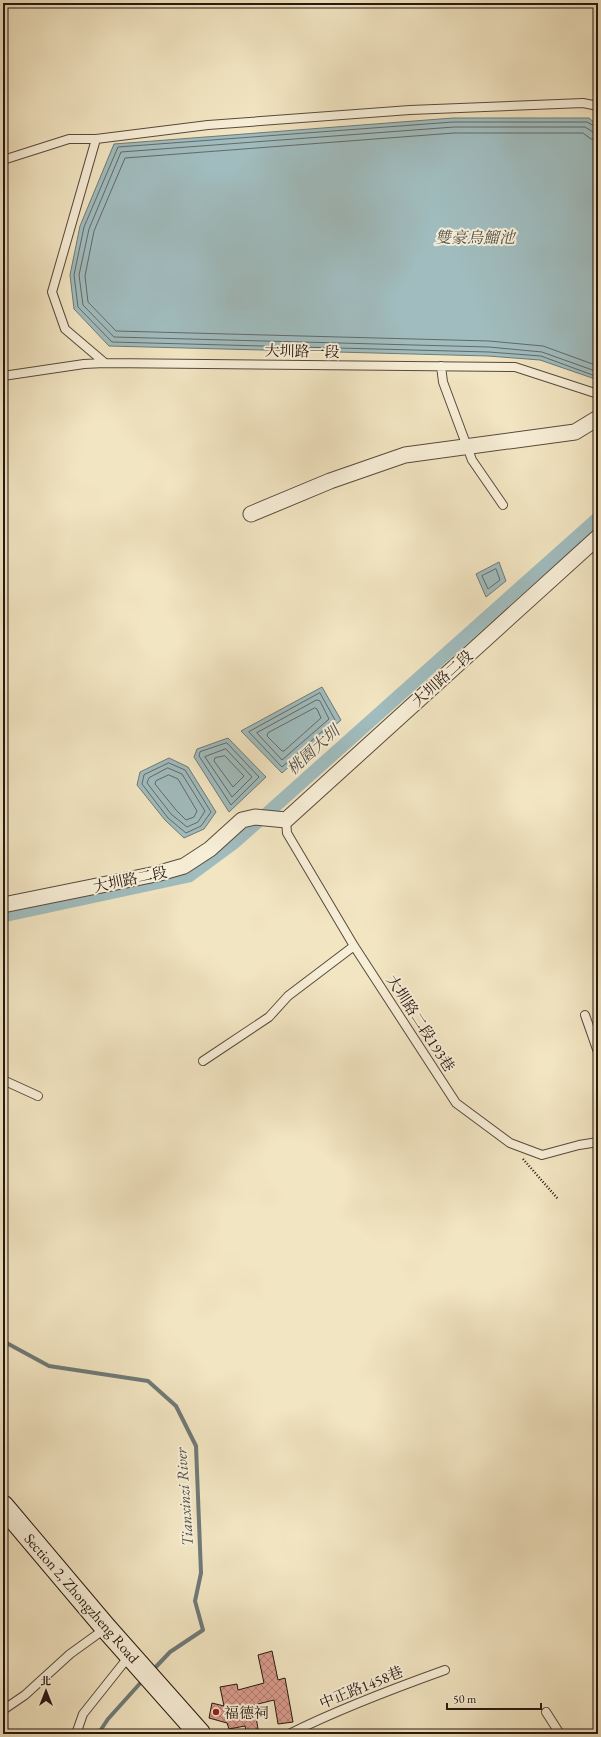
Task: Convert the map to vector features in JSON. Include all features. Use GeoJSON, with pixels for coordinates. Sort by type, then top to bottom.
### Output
{"type":"FeatureCollection","features":[{"type":"Feature","properties":{"kind":"main road","name":"Section 2, Zhongzheng Road"},"geometry":{"type":"LineString","coordinates":[[5,1511],[200,1734]]}},
{"type":"Feature","properties":{"kind":"street"},"geometry":{"type":"LineString","coordinates":[[251,514],[330,482],[405,455],[575,432],[598,418]]}},
{"type":"Feature","properties":{"kind":"street","name":"大圳路二段"},"geometry":{"type":"LineString","coordinates":[[3,905],[156,874],[184,866],[210,849],[242,820],[255,817],[286,820],[598,537]]}},
{"type":"Feature","properties":{"kind":"lane"},"geometry":{"type":"LineString","coordinates":[[3,160],[69,139],[96,139],[208,125],[410,110],[583,103],[598,106]]}},
{"type":"Feature","properties":{"kind":"lane"},"geometry":{"type":"LineString","coordinates":[[96,139],[52,292],[65,329],[105,363]]}},
{"type":"Feature","properties":{"kind":"lane","name":"大圳路一段"},"geometry":{"type":"LineString","coordinates":[[3,376],[84,364],[105,363],[514,367],[598,394]]}},
{"type":"Feature","properties":{"kind":"lane"},"geometry":{"type":"LineString","coordinates":[[441,366],[443,382],[472,460],[503,505]]}},
{"type":"Feature","properties":{"kind":"lane","name":"大圳路二段193巷"},"geometry":{"type":"LineString","coordinates":[[286,820],[287,833],[354,946],[456,1103],[510,1143],[542,1155],[579,1145],[598,1142]]}},
{"type":"Feature","properties":{"kind":"lane"},"geometry":{"type":"LineString","coordinates":[[203,1060],[269,1017],[288,996],[354,946]]}},
{"type":"Feature","properties":{"kind":"lane"},"geometry":{"type":"LineString","coordinates":[[585,1015],[598,1052]]}},
{"type":"Feature","properties":{"kind":"lane"},"geometry":{"type":"LineString","coordinates":[[3,1080],[38,1096]]}},
{"type":"Feature","properties":{"kind":"lane"},"geometry":{"type":"LineString","coordinates":[[3,1710],[25,1695],[70,1654],[106,1628]]}},
{"type":"Feature","properties":{"kind":"lane"},"geometry":{"type":"LineString","coordinates":[[76,1734],[83,1714],[130,1654]]}},
{"type":"Feature","properties":{"kind":"lane","name":"中正路1458巷"},"geometry":{"type":"LineString","coordinates":[[288,1734],[319,1719],[388,1690],[445,1670]]}},
{"type":"Feature","properties":{"kind":"lane"},"geometry":{"type":"LineString","coordinates":[[546,1712],[560,1734]]}},
{"type":"Feature","properties":{"kind":"path"},"geometry":{"type":"LineString","coordinates":[[510,1143],[558,1199]]}},
{"type":"Feature","properties":{"kind":"water","name":"雙豪烏鰡池"},"geometry":{"type":"Polygon","coordinates":[[[453,118],[589,118],[598,126],[598,380],[540,360],[488,356],[109,346],[74,309],[70,275],[80,226],[114,144],[453,118]]]}},
{"type":"Feature","properties":{"kind":"water"},"geometry":{"type":"Polygon","coordinates":[[[499,562],[506,581],[486,597],[476,574],[499,562]]]}},
{"type":"Feature","properties":{"kind":"water"},"geometry":{"type":"Polygon","coordinates":[[[322,687],[341,720],[282,773],[241,731],[322,687]]]}},
{"type":"Feature","properties":{"kind":"water"},"geometry":{"type":"Polygon","coordinates":[[[228,738],[266,777],[229,812],[194,757],[197,749],[228,738]]]}},
{"type":"Feature","properties":{"kind":"water"},"geometry":{"type":"Polygon","coordinates":[[[169,758],[188,767],[216,812],[204,829],[184,838],[165,820],[137,785],[140,772],[169,758]]]}},
{"type":"Feature","properties":{"kind":"building"},"geometry":{"type":"Polygon","coordinates":[[[272,1651],[278,1680],[285,1678],[293,1722],[278,1724],[274,1700],[254,1705],[258,1729],[246,1731],[245,1726],[229,1729],[227,1723],[209,1718],[212,1703],[224,1706],[220,1687],[237,1684],[238,1690],[264,1683],[258,1655],[272,1651]]]}},
{"type":"Feature","properties":{"kind":"waterway","name":"桃園大圳"},"geometry":{"type":"LineString","coordinates":[[3,916],[189,876],[235,842],[598,518]]}},
{"type":"Feature","properties":{"kind":"waterway","name":"Tianxinzi River"},"geometry":{"type":"LineString","coordinates":[[3,1341],[49,1366],[148,1381],[176,1406],[196,1446],[201,1573],[195,1601],[203,1630],[170,1652],[152,1671]]}},
{"type":"Feature","properties":{"kind":"waterway","name":"Tianxinzi River"},"geometry":{"type":"LineString","coordinates":[[98,1734],[108,1719],[144,1679]]}},
{"type":"Feature","properties":{"kind":"place","name":"福德祠"},"geometry":{"type":"Point","coordinates":[216,1712]}}]}
